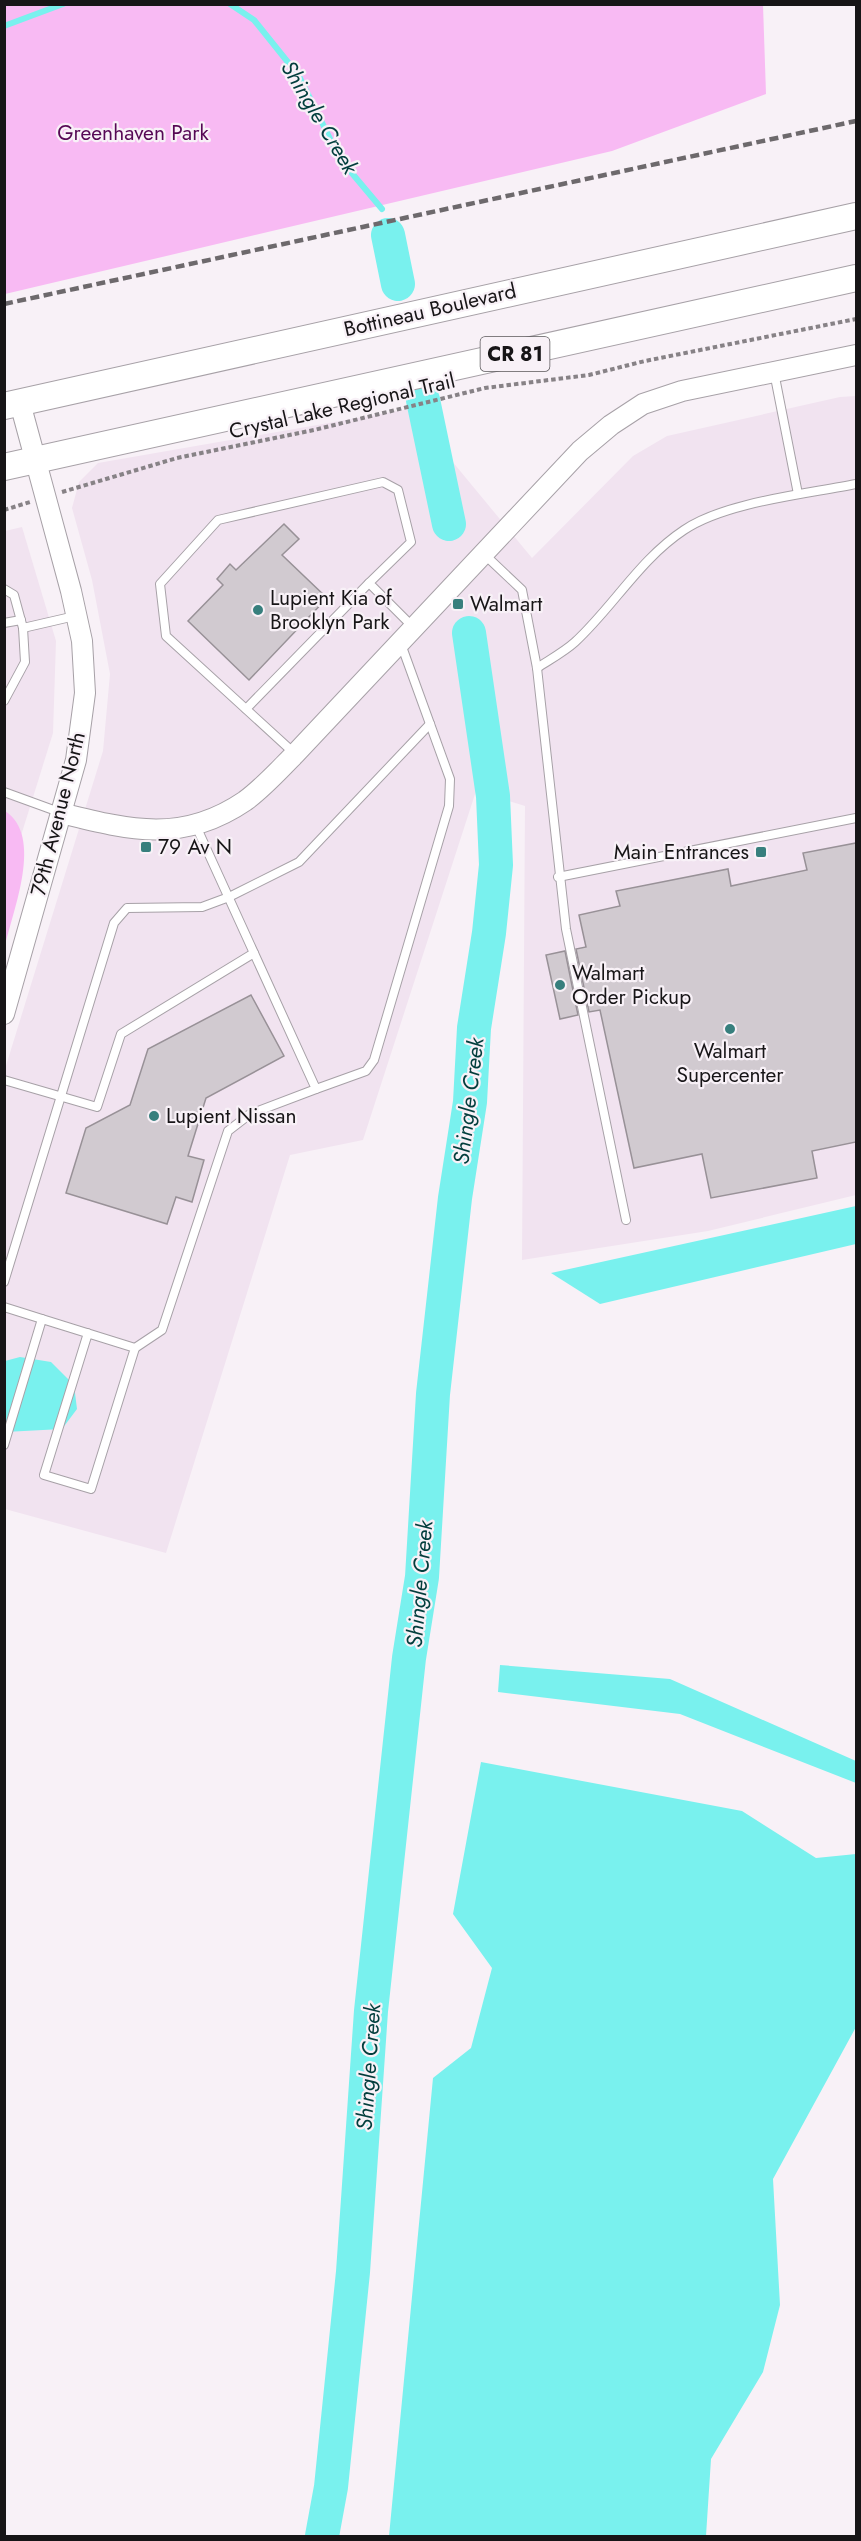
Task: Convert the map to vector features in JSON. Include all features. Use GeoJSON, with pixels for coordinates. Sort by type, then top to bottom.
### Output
{"type":"FeatureCollection","features":[{"type":"Feature","properties":{"kind":"highway","name":"Bottineau Boulevard"},"geometry":{"type":"LineString","coordinates":[[12,404],[856,216]]}},
{"type":"Feature","properties":{"kind":"highway","name":"CR 81"},"geometry":{"type":"LineString","coordinates":[[4,466],[856,278]]}},
{"type":"Feature","properties":{"kind":"street"},"geometry":{"type":"LineString","coordinates":[[61,813],[116,826],[146,830],[184,829],[212,820],[245,801],[296,754],[580,451],[611,425],[643,404],[682,392],[856,355]]}},
{"type":"Feature","properties":{"kind":"street","name":"79th Avenue North"},"geometry":{"type":"LineString","coordinates":[[4,1014],[76,760],[85,693],[82,641],[77,616],[35,460],[12,404]]}},
{"type":"Feature","properties":{"kind":"lane"},"geometry":{"type":"LineString","coordinates":[[774,372],[798,494]]}},
{"type":"Feature","properties":{"kind":"lane"},"geometry":{"type":"LineString","coordinates":[[246,710],[411,542],[398,490],[383,482],[218,520],[160,584],[166,636],[246,710],[296,754]]}},
{"type":"Feature","properties":{"kind":"lane"},"geometry":{"type":"LineString","coordinates":[[537,668],[574,644],[640,569],[684,529],[731,510],[798,494],[856,484]]}},
{"type":"Feature","properties":{"kind":"lane"},"geometry":{"type":"LineString","coordinates":[[483,553],[522,590],[537,668],[558,877],[566,929],[626,1220]]}},
{"type":"Feature","properties":{"kind":"lane"},"geometry":{"type":"LineString","coordinates":[[88,1333],[44,1475],[91,1489],[135,1348],[162,1330],[228,1131],[250,1114],[366,1071],[374,1060],[449,806],[450,779],[430,724],[407,635],[369,583]]}},
{"type":"Feature","properties":{"kind":"lane"},"geometry":{"type":"LineString","coordinates":[[4,700],[24,666],[22,624],[14,595],[5,590]]}},
{"type":"Feature","properties":{"kind":"lane"},"geometry":{"type":"LineString","coordinates":[[4,623],[22,624],[77,616]]}},
{"type":"Feature","properties":{"kind":"lane"},"geometry":{"type":"LineString","coordinates":[[4,1282],[114,922],[127,908],[202,906],[229,897],[299,862],[430,724]]}},
{"type":"Feature","properties":{"kind":"lane"},"geometry":{"type":"LineString","coordinates":[[4,792],[61,813]]}},
{"type":"Feature","properties":{"kind":"lane"},"geometry":{"type":"LineString","coordinates":[[558,877],[856,818]]}},
{"type":"Feature","properties":{"kind":"lane"},"geometry":{"type":"LineString","coordinates":[[196,825],[316,1089]]}},
{"type":"Feature","properties":{"kind":"lane"},"geometry":{"type":"LineString","coordinates":[[4,1080],[98,1107],[122,1034],[254,953]]}},
{"type":"Feature","properties":{"kind":"lane"},"geometry":{"type":"LineString","coordinates":[[4,1307],[135,1348]]}},
{"type":"Feature","properties":{"kind":"lane"},"geometry":{"type":"LineString","coordinates":[[4,1446],[42,1319]]}},
{"type":"Feature","properties":{"kind":"path","name":"Crystal Lake Regional Trail"},"geometry":{"type":"LineString","coordinates":[[84,485],[177,458],[314,430],[485,388],[589,375],[645,361],[856,320]]}},
{"type":"Feature","properties":{"kind":"shaded area"},"geometry":{"type":"Polygon","coordinates":[[[856,396],[856,1195],[708,1231],[522,1260],[525,806],[476,791],[363,1140],[290,1155],[166,1553],[5,1509],[5,1069],[103,751],[110,674],[92,580],[72,508],[79,482],[98,463],[409,409],[532,558],[633,456],[667,436],[840,397],[856,396]]]}},
{"type":"Feature","properties":{"kind":"shaded area"},"geometry":{"type":"Polygon","coordinates":[[[22,527],[56,641],[53,733],[5,887],[5,531],[22,527]]]}},
{"type":"Feature","properties":{"kind":"green space","name":"Greenhaven Park"},"geometry":{"type":"Polygon","coordinates":[[[4,5],[763,5],[766,94],[612,151],[5,294],[4,5]]]}},
{"type":"Feature","properties":{"kind":"green space"},"geometry":{"type":"Polygon","coordinates":[[[5,811],[17,823],[23,838],[24,855],[19,894],[5,946],[5,811]]]}},
{"type":"Feature","properties":{"kind":"water"},"geometry":{"type":"Polygon","coordinates":[[[856,1206],[856,1244],[600,1304],[551,1273],[856,1206]]]}},
{"type":"Feature","properties":{"kind":"water"},"geometry":{"type":"Polygon","coordinates":[[[20,1357],[51,1362],[74,1385],[77,1409],[62,1429],[5,1432],[5,1361],[20,1357]]]}},
{"type":"Feature","properties":{"kind":"water"},"geometry":{"type":"Polygon","coordinates":[[[500,1665],[670,1679],[856,1761],[856,1783],[680,1714],[498,1692],[500,1665]]]}},
{"type":"Feature","properties":{"kind":"water"},"geometry":{"type":"Polygon","coordinates":[[[481,1762],[742,1811],[816,1858],[856,1854],[856,2027],[773,2179],[780,2305],[763,2372],[711,2459],[706,2536],[389,2536],[433,2078],[471,2048],[492,1968],[453,1914],[481,1762]]]}},
{"type":"Feature","properties":{"kind":"building","name":"Lupient Kia of Brooklyn Park"},"geometry":{"type":"Polygon","coordinates":[[[284,524],[299,539],[282,555],[327,598],[249,680],[188,621],[223,585],[217,579],[230,564],[236,570],[284,524]]]}},
{"type":"Feature","properties":{"kind":"building","name":"Walmart Supercenter"},"geometry":{"type":"Polygon","coordinates":[[[856,843],[856,1142],[812,1151],[817,1178],[711,1198],[702,1154],[634,1168],[600,1010],[589,1012],[576,949],[586,947],[579,915],[620,906],[616,891],[728,869],[731,886],[807,870],[803,853],[856,843]]]}},
{"type":"Feature","properties":{"kind":"building","name":"Walmart Order Pickup"},"geometry":{"type":"Polygon","coordinates":[[[565,951],[578,1015],[560,1019],[546,955],[565,951]]]}},
{"type":"Feature","properties":{"kind":"building","name":"Lupient Nissan"},"geometry":{"type":"Polygon","coordinates":[[[251,995],[284,1056],[206,1098],[188,1156],[204,1160],[192,1202],[176,1197],[167,1224],[66,1193],[86,1128],[130,1105],[148,1049],[251,995]]]}},
{"type":"Feature","properties":{"kind":"waterway","name":"Shingle Creek"},"geometry":{"type":"LineString","coordinates":[[4,26],[63,4]]}},
{"type":"Feature","properties":{"kind":"waterway","name":"Shingle Creek"},"geometry":{"type":"LineString","coordinates":[[230,4],[254,20],[299,76],[340,159],[382,209]]}},
{"type":"Feature","properties":{"kind":"waterway","name":"Shingle Creek"},"geometry":{"type":"LineString","coordinates":[[388,235],[398,284]]}},
{"type":"Feature","properties":{"kind":"waterway","name":"Shingle Creek"},"geometry":{"type":"LineString","coordinates":[[423,400],[449,524]]}},
{"type":"Feature","properties":{"kind":"waterway","name":"Shingle Creek"},"geometry":{"type":"LineString","coordinates":[[322,2536],[331,2487],[353,2272],[371,2011],[409,1658],[422,1577],[433,1394],[455,1198],[470,1102],[474,1028],[489,933],[496,865],[493,796],[469,633]]}},
{"type":"Feature","properties":{"kind":"railway"},"geometry":{"type":"LineString","coordinates":[[4,304],[856,121]]}},
{"type":"Feature","properties":{"kind":"place","name":"Walmart"},"geometry":{"type":"Point","coordinates":[458,604]}},
{"type":"Feature","properties":{"kind":"place","name":"Lupient Kia of Brooklyn Park"},"geometry":{"type":"Point","coordinates":[258,610]}},
{"type":"Feature","properties":{"kind":"place","name":"79 Av N"},"geometry":{"type":"Point","coordinates":[146,847]}},
{"type":"Feature","properties":{"kind":"place","name":"Main Entrances"},"geometry":{"type":"Point","coordinates":[761,852]}},
{"type":"Feature","properties":{"kind":"place","name":"Walmart Order Pickup"},"geometry":{"type":"Point","coordinates":[560,985]}},
{"type":"Feature","properties":{"kind":"place","name":"Walmart Supercenter"},"geometry":{"type":"Point","coordinates":[730,1029]}},
{"type":"Feature","properties":{"kind":"place","name":"Lupient Nissan"},"geometry":{"type":"Point","coordinates":[154,1116]}}]}
